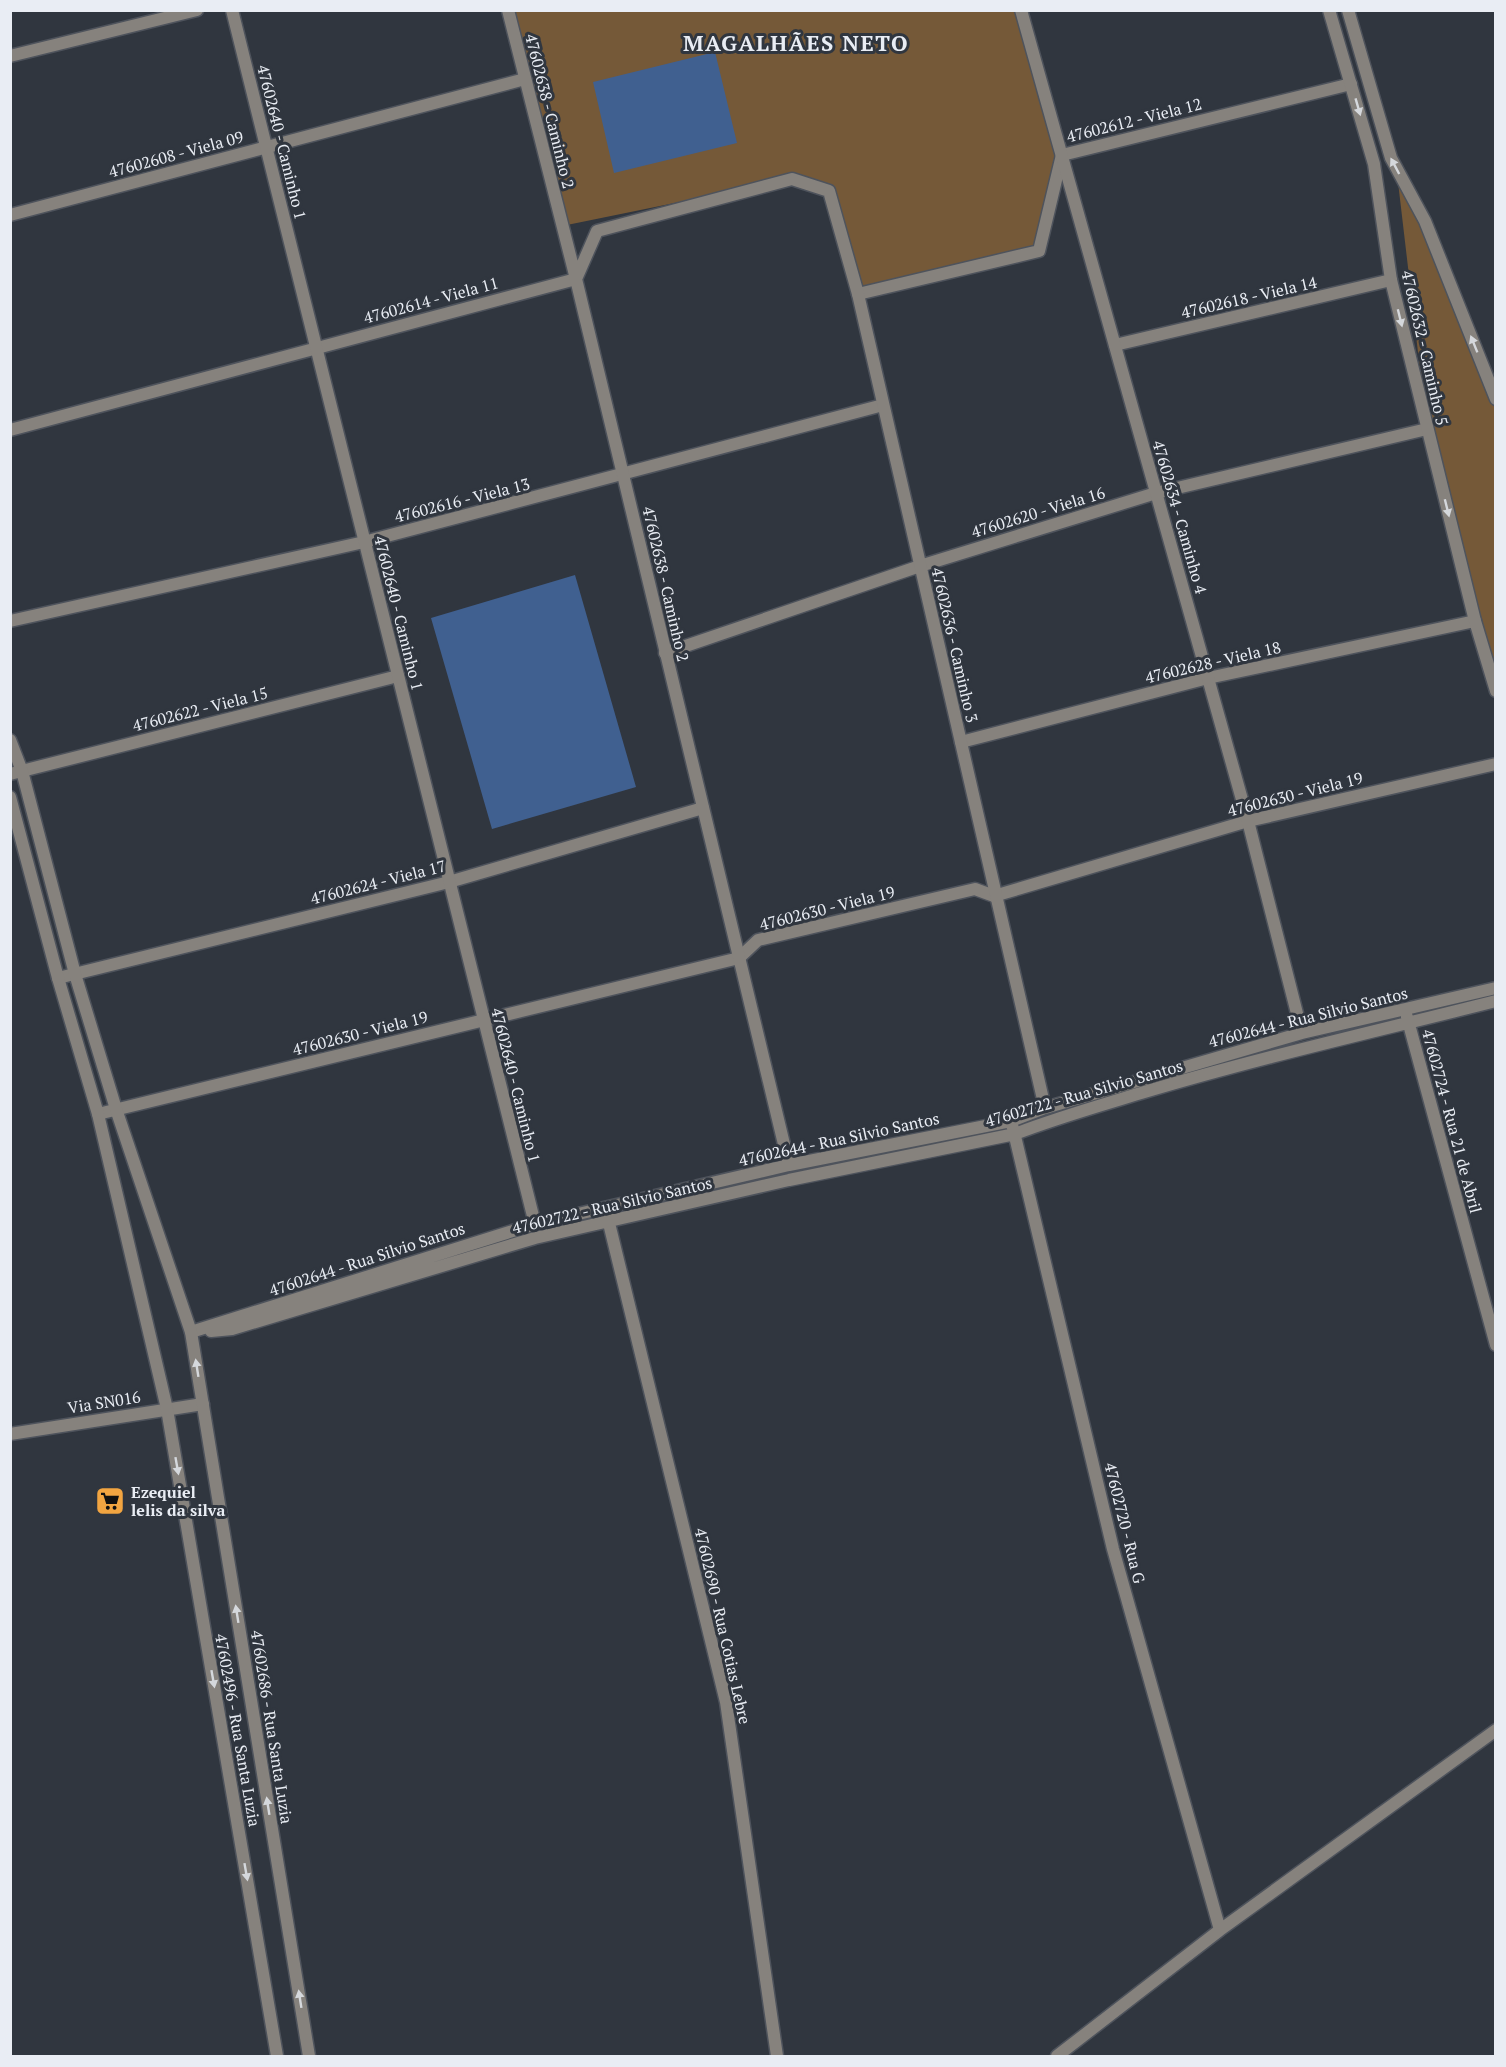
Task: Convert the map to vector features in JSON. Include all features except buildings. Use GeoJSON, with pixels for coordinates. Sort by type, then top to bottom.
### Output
{"type":"FeatureCollection","features":[{"type":"Feature","properties":{"kind":"street"},"geometry":{"type":"LineString","coordinates":[[10,56],[197,10]]}},
{"type":"Feature","properties":{"kind":"street","name":"47602640 - Caminho 1"},"geometry":{"type":"LineString","coordinates":[[232,10],[482,1020],[535,1224]]}},
{"type":"Feature","properties":{"kind":"street","name":"47602638 - Caminho 2"},"geometry":{"type":"LineString","coordinates":[[508,10],[576,279],[789,1165]]}},
{"type":"Feature","properties":{"kind":"street","name":"47602634 - Caminho 4"},"geometry":{"type":"LineString","coordinates":[[1021,10],[1248,821],[1302,1033]]}},
{"type":"Feature","properties":{"kind":"street","name":"47602632 - Caminho 5"},"geometry":{"type":"LineString","coordinates":[[1329,10],[1374,164],[1391,280],[1475,621],[1496,691]]}},
{"type":"Feature","properties":{"kind":"street"},"geometry":{"type":"LineString","coordinates":[[1348,10],[1391,158],[1425,221],[1496,399]]}},
{"type":"Feature","properties":{"kind":"street","name":"47602608 - Viela 09"},"geometry":{"type":"LineString","coordinates":[[10,216],[525,79]]}},
{"type":"Feature","properties":{"kind":"street","name":"47602612 - Viela 12"},"geometry":{"type":"LineString","coordinates":[[858,294],[1039,251],[1062,155],[1351,84]]}},
{"type":"Feature","properties":{"kind":"street","name":"47602636 - Caminho 3"},"geometry":{"type":"LineString","coordinates":[[576,279],[597,231],[792,179],[830,191],[858,294],[994,896],[1046,1108]]}},
{"type":"Feature","properties":{"kind":"street","name":"47602614 - Viela 11"},"geometry":{"type":"LineString","coordinates":[[10,430],[576,279]]}},
{"type":"Feature","properties":{"kind":"street","name":"47602618 - Viela 14"},"geometry":{"type":"LineString","coordinates":[[1115,345],[1391,280]]}},
{"type":"Feature","properties":{"kind":"street","name":"47602616 - Viela 13"},"geometry":{"type":"LineString","coordinates":[[10,621],[364,542],[623,476],[883,405]]}},
{"type":"Feature","properties":{"kind":"street","name":"47602620 - Viela 16"},"geometry":{"type":"LineString","coordinates":[[665,653],[920,566],[1156,493],[1427,429]]}},
{"type":"Feature","properties":{"kind":"street","name":"47602628 - Viela 18"},"geometry":{"type":"LineString","coordinates":[[961,742],[1208,678],[1475,621]]}},
{"type":"Feature","properties":{"kind":"street","name":"47602622 - Viela 15"},"geometry":{"type":"LineString","coordinates":[[16,772],[398,676]]}},
{"type":"Feature","properties":{"kind":"street","name":"47602686 - Rua Santa Luzia"},"geometry":{"type":"LineString","coordinates":[[10,740],[16,772],[116,1109],[191,1332],[309,2056]]}},
{"type":"Feature","properties":{"kind":"street","name":"47602630 - Viela 19"},"geometry":{"type":"LineString","coordinates":[[98,1114],[739,958],[758,940],[975,889],[994,896],[1248,821],[1496,764]]}},
{"type":"Feature","properties":{"kind":"street","name":"47602496 - Rua Santa Luzia"},"geometry":{"type":"LineString","coordinates":[[10,797],[58,978],[98,1114],[167,1409],[277,2056]]}},
{"type":"Feature","properties":{"kind":"street","name":"47602624 - Viela 17"},"geometry":{"type":"LineString","coordinates":[[58,978],[449,882],[703,808]]}},
{"type":"Feature","properties":{"kind":"street","name":"47602644 - Rua Silvio Santos"},"geometry":{"type":"LineString","coordinates":[[191,1332],[535,1224],[789,1165],[1011,1120],[1302,1033],[1496,988]]}},
{"type":"Feature","properties":{"kind":"street","name":"47602722 - Rua Silvio Santos"},"geometry":{"type":"LineString","coordinates":[[191,1332],[232,1329],[535,1238],[789,1180],[1015,1134],[1046,1121],[1226,1068],[1496,1001]]}},
{"type":"Feature","properties":{"kind":"street","name":"47602724 - Rua 21 de Abril"},"geometry":{"type":"LineString","coordinates":[[1405,1010],[1496,1345]]}},
{"type":"Feature","properties":{"kind":"street","name":"47602720 - Rua G"},"geometry":{"type":"LineString","coordinates":[[1011,1120],[1113,1549],[1220,1930]]}},
{"type":"Feature","properties":{"kind":"street","name":"47602690 - Rua Cotias Lebre"},"geometry":{"type":"LineString","coordinates":[[605,1209],[726,1702],[777,2056]]}},
{"type":"Feature","properties":{"kind":"street","name":"Via SN016"},"geometry":{"type":"LineString","coordinates":[[10,1434],[203,1404]]}},
{"type":"Feature","properties":{"kind":"street"},"geometry":{"type":"LineString","coordinates":[[1057,2056],[1220,1930],[1496,1730]]}},
{"type":"Feature","properties":{"kind":"shaded area"},"geometry":{"type":"Polygon","coordinates":[[[508,11],[1021,11],[1062,155],[1039,251],[858,294],[829,191],[792,179],[562,226],[508,11]]]}},
{"type":"Feature","properties":{"kind":"shaded area"},"geometry":{"type":"Polygon","coordinates":[[[1394,148],[1495,403],[1495,691],[1427,429],[1394,148]]]}},
{"type":"Feature","properties":{"kind":"place","name":"Ezequiel lelis da silva"},"geometry":{"type":"Point","coordinates":[110,1501]}},
{"type":"Feature","properties":{"kind":"district","name":"MAGALHÃES NETO"},"geometry":{"type":"Point","coordinates":[796,43]}}]}
